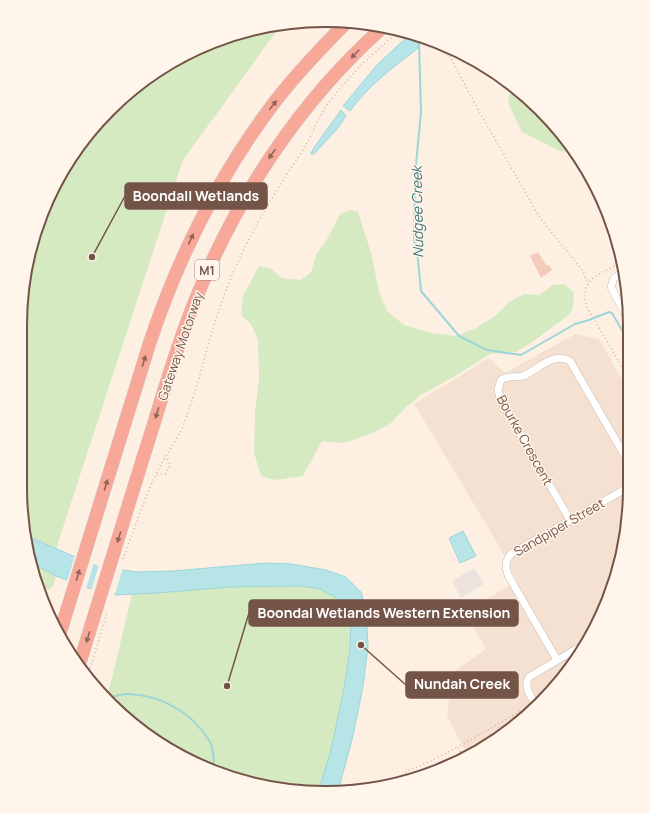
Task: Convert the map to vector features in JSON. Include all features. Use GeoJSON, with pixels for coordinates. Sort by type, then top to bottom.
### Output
{"type":"FeatureCollection","features":[{"type":"Feature","properties":{"kind":"highway","name":"M1"},"geometry":{"type":"LineString","coordinates":[[62,627],[162,307],[191,238],[223,178],[269,109],[313,57],[341,28]]}},
{"type":"Feature","properties":{"kind":"highway","name":"Gateway Motorway"},"geometry":{"type":"LineString","coordinates":[[81,659],[101,612],[118,559],[182,334],[206,273],[223,238],[252,186],[282,140],[335,75],[378,32]]}},
{"type":"Feature","properties":{"kind":"street"},"geometry":{"type":"LineString","coordinates":[[618,275],[614,278],[611,287],[622,308]]}},
{"type":"Feature","properties":{"kind":"street","name":"Bourke Crescent"},"geometry":{"type":"LineString","coordinates":[[570,520],[500,399],[498,389],[501,380],[509,377],[520,377],[556,358],[563,358],[570,361],[623,453]]}},
{"type":"Feature","properties":{"kind":"street","name":"Sandpiper Street"},"geometry":{"type":"LineString","coordinates":[[557,660],[508,574],[506,562],[508,557],[512,554],[623,490]]}},
{"type":"Feature","properties":{"kind":"street"},"geometry":{"type":"LineString","coordinates":[[534,701],[527,688],[527,680],[533,674],[576,649]]}},
{"type":"Feature","properties":{"kind":"path"},"geometry":{"type":"LineString","coordinates":[[118,559],[156,474],[177,439],[184,424],[227,288],[254,228],[281,183],[303,151],[326,106],[358,70],[394,35]]}},
{"type":"Feature","properties":{"kind":"path"},"geometry":{"type":"LineString","coordinates":[[448,54],[540,218],[583,271],[585,278],[589,282]]}},
{"type":"Feature","properties":{"kind":"path"},"geometry":{"type":"LineString","coordinates":[[617,265],[589,282],[585,288],[584,298],[587,307],[623,368]]}},
{"type":"Feature","properties":{"kind":"path"},"geometry":{"type":"LineString","coordinates":[[156,474],[159,476],[165,474],[170,466],[169,461],[165,457]]}},
{"type":"Feature","properties":{"kind":"path"},"geometry":{"type":"LineString","coordinates":[[89,669],[101,612]]}},
{"type":"Feature","properties":{"kind":"path"},"geometry":{"type":"LineString","coordinates":[[401,776],[407,770],[431,762],[522,711]]}},
{"type":"Feature","properties":{"kind":"path"},"geometry":{"type":"LineString","coordinates":[[458,747],[461,753]]}},
{"type":"Feature","properties":{"kind":"shaded area"},"geometry":{"type":"Polygon","coordinates":[[[575,334],[599,339],[623,381],[623,488],[620,527],[613,565],[607,584],[592,620],[573,654],[536,699],[491,736],[465,751],[447,716],[453,672],[486,649],[465,611],[517,581],[499,546],[414,404],[489,358],[505,373],[575,334]]]}},
{"type":"Feature","properties":{"kind":"shaded area"},"geometry":{"type":"Polygon","coordinates":[[[474,568],[484,584],[461,598],[452,581],[474,568]]]}},
{"type":"Feature","properties":{"kind":"green space"},"geometry":{"type":"Polygon","coordinates":[[[276,32],[183,160],[56,549],[32,538],[27,488],[28,306],[37,248],[50,211],[77,159],[101,129],[114,114],[159,77],[193,58],[229,43],[248,37],[276,32]]]}},
{"type":"Feature","properties":{"kind":"green space"},"geometry":{"type":"Polygon","coordinates":[[[510,92],[536,114],[567,152],[559,151],[522,132],[508,103],[510,92]]]}},
{"type":"Feature","properties":{"kind":"green space"},"geometry":{"type":"Polygon","coordinates":[[[352,210],[358,212],[372,256],[379,292],[387,311],[404,325],[432,333],[457,336],[476,328],[495,316],[509,302],[524,294],[539,295],[553,285],[565,284],[574,293],[573,308],[569,315],[516,352],[490,354],[452,378],[421,395],[406,407],[391,423],[373,433],[351,441],[338,443],[322,441],[303,476],[275,480],[261,476],[254,453],[255,412],[259,378],[258,340],[251,324],[241,315],[243,296],[259,266],[271,269],[282,278],[301,280],[311,272],[317,253],[327,239],[341,213],[352,210]]]}},
{"type":"Feature","properties":{"kind":"green space"},"geometry":{"type":"Polygon","coordinates":[[[37,566],[56,576],[54,585],[50,589],[45,589],[37,566]]]}},
{"type":"Feature","properties":{"kind":"green space"},"geometry":{"type":"Polygon","coordinates":[[[300,586],[320,589],[335,597],[345,609],[351,625],[350,650],[343,694],[330,754],[320,786],[267,780],[248,776],[211,763],[159,736],[129,712],[108,692],[132,594],[230,587],[300,586]]]}},
{"type":"Feature","properties":{"kind":"water"},"geometry":{"type":"Polygon","coordinates":[[[406,38],[417,42],[419,44],[417,49],[373,85],[350,111],[343,106],[376,66],[406,38]]]}},
{"type":"Feature","properties":{"kind":"water"},"geometry":{"type":"Polygon","coordinates":[[[341,110],[346,116],[338,128],[314,154],[311,154],[313,149],[341,110]]]}},
{"type":"Feature","properties":{"kind":"water"},"geometry":{"type":"Polygon","coordinates":[[[463,531],[476,556],[460,563],[449,538],[463,531]]]}},
{"type":"Feature","properties":{"kind":"water"},"geometry":{"type":"Polygon","coordinates":[[[32,538],[99,567],[137,572],[173,571],[265,563],[292,564],[326,570],[346,577],[361,592],[366,609],[368,646],[363,687],[352,740],[340,785],[320,786],[330,754],[343,694],[350,650],[351,625],[345,609],[335,597],[320,589],[300,586],[230,587],[115,595],[103,593],[56,576],[37,566],[32,538]]]}},
{"type":"Feature","properties":{"kind":"pier"},"geometry":{"type":"Polygon","coordinates":[[[75,555],[94,562],[86,589],[67,582],[75,555]]]}},
{"type":"Feature","properties":{"kind":"pier"},"geometry":{"type":"Polygon","coordinates":[[[99,565],[123,568],[114,597],[91,591],[99,565]]]}},
{"type":"Feature","properties":{"kind":"building"},"geometry":{"type":"Polygon","coordinates":[[[538,252],[547,266],[549,265],[552,270],[541,278],[530,256],[538,252]]]}},
{"type":"Feature","properties":{"kind":"waterway","name":"Nudgee Creek"},"geometry":{"type":"LineString","coordinates":[[419,42],[421,112],[415,175],[414,239],[421,291],[459,336],[487,350],[521,355],[575,324],[609,312],[612,313],[623,332]]}},
{"type":"Feature","properties":{"kind":"waterway"},"geometry":{"type":"LineString","coordinates":[[112,697],[123,694],[141,695],[165,702],[176,708],[195,723],[210,742],[214,764]]}},
{"type":"Feature","properties":{"kind":"place","name":"Boondall Wetlands"},"geometry":{"type":"Point","coordinates":[92,257]}},
{"type":"Feature","properties":{"kind":"place","name":"Nundah Creek"},"geometry":{"type":"Point","coordinates":[361,645]}},
{"type":"Feature","properties":{"kind":"place","name":"Boondal Wetlands Western Extension"},"geometry":{"type":"Point","coordinates":[227,686]}}]}
